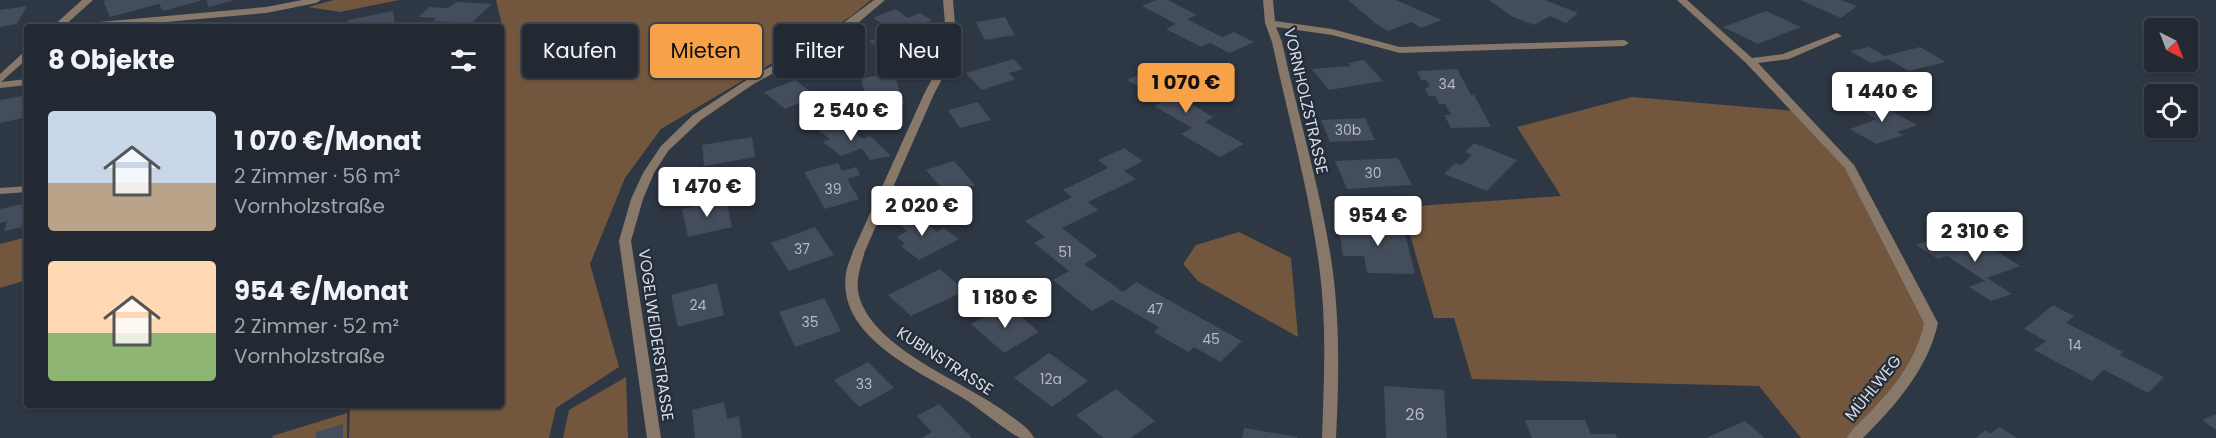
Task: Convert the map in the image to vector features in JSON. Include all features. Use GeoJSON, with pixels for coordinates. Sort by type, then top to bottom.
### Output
{"type":"FeatureCollection","features":[{"type":"Feature","properties":{"kind":"street"},"geometry":{"type":"LineString","coordinates":[[60,24],[88,0]]}},
{"type":"Feature","properties":{"kind":"street"},"geometry":{"type":"LineString","coordinates":[[110,24],[266,10],[316,0]]}},
{"type":"Feature","properties":{"kind":"street","name":"VOGELWEIDERSTRASSE"},"geometry":{"type":"LineString","coordinates":[[654,438],[625,241],[631,214],[642,185],[662,152],[691,122],[729,96],[840,32],[880,0]]}},
{"type":"Feature","properties":{"kind":"street","name":"KUBINSTRASSE"},"geometry":{"type":"LineString","coordinates":[[948,0],[951,36],[944,66],[929,94],[859,251],[852,274],[854,299],[869,327],[893,351],[974,398],[1026,438]]}},
{"type":"Feature","properties":{"kind":"street","name":"VORNHOLZSTRASSE"},"geometry":{"type":"LineString","coordinates":[[1268,0],[1270,23],[1278,42],[1322,243],[1330,307],[1332,372],[1329,438]]}},
{"type":"Feature","properties":{"kind":"street","name":"MÜHLWEG"},"geometry":{"type":"LineString","coordinates":[[1682,0],[1750,61],[1850,167],[1931,323],[1930,336],[1900,385],[1854,438]]}},
{"type":"Feature","properties":{"kind":"street","name":"VORNHOLZSTRASSE"},"geometry":{"type":"LineString","coordinates":[[1270,23],[1332,32],[1400,50],[1624,43]]}},
{"type":"Feature","properties":{"kind":"street"},"geometry":{"type":"LineString","coordinates":[[1750,61],[1785,57],[1837,36]]}},
{"type":"Feature","properties":{"kind":"street"},"geometry":{"type":"LineString","coordinates":[[0,79],[24,57]]}},
{"type":"Feature","properties":{"kind":"street"},"geometry":{"type":"LineString","coordinates":[[0,85],[24,82]]}},
{"type":"Feature","properties":{"kind":"street"},"geometry":{"type":"LineString","coordinates":[[0,192],[24,189]]}},
{"type":"Feature","properties":{"kind":"shaded area"},"geometry":{"type":"Polygon","coordinates":[[[334,0],[399,0],[340,12],[308,7],[334,0]]]}},
{"type":"Feature","properties":{"kind":"shaded area"},"geometry":{"type":"Polygon","coordinates":[[[496,0],[871,0],[838,24],[774,24],[774,62],[762,69],[762,24],[650,24],[650,78],[747,78],[661,129],[625,178],[590,264],[619,367],[556,408],[549,438],[349,438],[350,408],[504,408],[504,24],[502,24],[496,0]]]}},
{"type":"Feature","properties":{"kind":"shaded area"},"geometry":{"type":"Polygon","coordinates":[[[1632,97],[1795,111],[1847,164],[1931,324],[1928,340],[1854,438],[1801,438],[1759,386],[1472,379],[1454,318],[1434,318],[1402,207],[1561,196],[1517,127],[1632,97]]]}},
{"type":"Feature","properties":{"kind":"shaded area"},"geometry":{"type":"Polygon","coordinates":[[[1239,232],[1291,258],[1298,337],[1198,281],[1183,264],[1196,245],[1239,232]]]}},
{"type":"Feature","properties":{"kind":"shaded area"},"geometry":{"type":"Polygon","coordinates":[[[24,238],[24,281],[0,288],[0,244],[24,238]]]}},
{"type":"Feature","properties":{"kind":"shaded area"},"geometry":{"type":"Polygon","coordinates":[[[626,377],[628,438],[563,438],[569,410],[626,377]]]}},
{"type":"Feature","properties":{"kind":"shaded area"},"geometry":{"type":"Polygon","coordinates":[[[347,413],[347,438],[273,438],[272,436],[347,413]]]}},
{"type":"Feature","properties":{"kind":"building"},"geometry":{"type":"Polygon","coordinates":[[[206,0],[231,0],[231,1],[209,7],[206,0]]]}},
{"type":"Feature","properties":{"kind":"building"},"geometry":{"type":"Polygon","coordinates":[[[1157,0],[1168,0],[1197,15],[1187,19],[1222,37],[1234,32],[1254,42],[1230,53],[1210,43],[1201,47],[1166,29],[1176,24],[1142,6],[1157,0]]]}},
{"type":"Feature","properties":{"kind":"building"},"geometry":{"type":"Polygon","coordinates":[[[1348,0],[1396,0],[1442,20],[1421,28],[1412,22],[1388,31],[1348,0]]]}},
{"type":"Feature","properties":{"kind":"building"},"geometry":{"type":"Polygon","coordinates":[[[1489,0],[1545,0],[1578,13],[1566,23],[1550,16],[1534,25],[1511,16],[1489,0]]]}},
{"type":"Feature","properties":{"kind":"building"},"geometry":{"type":"Polygon","coordinates":[[[1800,0],[1840,0],[1857,6],[1841,18],[1800,0]]]}},
{"type":"Feature","properties":{"kind":"building"},"geometry":{"type":"Polygon","coordinates":[[[103,1],[200,1],[163,11],[159,4],[110,17],[103,1]]]}},
{"type":"Feature","properties":{"kind":"building"},"geometry":{"type":"Polygon","coordinates":[[[456,2],[492,4],[471,23],[433,21],[436,18],[418,17],[430,7],[448,8],[456,2]]]}},
{"type":"Feature","properties":{"kind":"building"},"geometry":{"type":"Polygon","coordinates":[[[27,6],[17,24],[0,27],[0,10],[27,6]]]}},
{"type":"Feature","properties":{"kind":"building"},"geometry":{"type":"Polygon","coordinates":[[[895,9],[908,18],[920,13],[932,20],[922,24],[883,24],[873,18],[895,9]]]}},
{"type":"Feature","properties":{"kind":"building"},"geometry":{"type":"Polygon","coordinates":[[[393,11],[395,24],[349,24],[348,20],[393,11]]]}},
{"type":"Feature","properties":{"kind":"building"},"geometry":{"type":"Polygon","coordinates":[[[1766,11],[1801,27],[1758,44],[1723,27],[1766,11]]]}},
{"type":"Feature","properties":{"kind":"building"},"geometry":{"type":"Polygon","coordinates":[[[1005,17],[1015,35],[985,40],[976,22],[1005,17]]]}},
{"type":"Feature","properties":{"kind":"building"},"geometry":{"type":"Polygon","coordinates":[[[877,38],[877,47],[869,41],[877,38]]]}},
{"type":"Feature","properties":{"kind":"building"},"geometry":{"type":"Polygon","coordinates":[[[1869,47],[1885,56],[1920,47],[1946,62],[1909,71],[1888,59],[1871,63],[1850,51],[1869,47]]]}},
{"type":"Feature","properties":{"kind":"building"},"geometry":{"type":"Polygon","coordinates":[[[1013,59],[1023,69],[1009,73],[1015,79],[982,90],[966,73],[1013,59]]]}},
{"type":"Feature","properties":{"kind":"building"},"geometry":{"type":"Polygon","coordinates":[[[1364,60],[1383,81],[1329,90],[1312,69],[1351,66],[1348,63],[1364,60]]]}},
{"type":"Feature","properties":{"kind":"building"},"geometry":{"type":"Polygon","coordinates":[[[1457,69],[1491,127],[1451,128],[1444,115],[1451,115],[1445,104],[1439,104],[1435,96],[1429,96],[1425,88],[1430,87],[1426,80],[1421,80],[1417,71],[1457,69]]]}},
{"type":"Feature","properties":{"kind":"building"},"geometry":{"type":"Polygon","coordinates":[[[1149,70],[1185,91],[1176,95],[1213,117],[1205,122],[1244,144],[1220,157],[1181,134],[1192,128],[1154,106],[1163,101],[1127,80],[1149,70]]]}},
{"type":"Feature","properties":{"kind":"building"},"geometry":{"type":"Polygon","coordinates":[[[877,76],[877,78],[896,78],[904,104],[869,110],[861,78],[877,76]]]}},
{"type":"Feature","properties":{"kind":"building"},"geometry":{"type":"Polygon","coordinates":[[[795,80],[816,96],[785,109],[764,92],[795,80]]]}},
{"type":"Feature","properties":{"kind":"building"},"geometry":{"type":"Polygon","coordinates":[[[24,96],[24,118],[0,123],[0,100],[24,96]]]}},
{"type":"Feature","properties":{"kind":"building"},"geometry":{"type":"Polygon","coordinates":[[[1881,101],[1899,111],[1894,112],[1917,125],[1897,132],[1903,135],[1876,144],[1850,129],[1877,119],[1858,109],[1881,101]]]}},
{"type":"Feature","properties":{"kind":"building"},"geometry":{"type":"Polygon","coordinates":[[[978,102],[991,120],[960,128],[948,110],[978,102]]]}},
{"type":"Feature","properties":{"kind":"building"},"geometry":{"type":"Polygon","coordinates":[[[1365,118],[1375,140],[1330,142],[1321,120],[1365,118]]]}},
{"type":"Feature","properties":{"kind":"building"},"geometry":{"type":"Polygon","coordinates":[[[837,121],[863,139],[870,136],[891,156],[870,160],[862,148],[841,156],[823,142],[830,139],[817,129],[837,121]]]}},
{"type":"Feature","properties":{"kind":"building"},"geometry":{"type":"Polygon","coordinates":[[[752,137],[755,157],[704,166],[702,145],[752,137]]]}},
{"type":"Feature","properties":{"kind":"building"},"geometry":{"type":"Polygon","coordinates":[[[1474,143],[1517,160],[1487,191],[1444,174],[1455,163],[1461,165],[1472,155],[1465,152],[1474,143]]]}},
{"type":"Feature","properties":{"kind":"building"},"geometry":{"type":"Polygon","coordinates":[[[1124,148],[1143,161],[1124,171],[1136,179],[1088,202],[1098,210],[1062,228],[1098,256],[1084,264],[1123,292],[1136,282],[1242,341],[1220,362],[1194,347],[1188,352],[1154,332],[1159,327],[1112,300],[1092,311],[1053,280],[1069,271],[1034,243],[1045,237],[1025,221],[1072,197],[1063,190],[1108,168],[1098,160],[1124,148]]]}},
{"type":"Feature","properties":{"kind":"building"},"geometry":{"type":"Polygon","coordinates":[[[1398,158],[1412,185],[1347,189],[1335,161],[1398,158]]]}},
{"type":"Feature","properties":{"kind":"building"},"geometry":{"type":"Polygon","coordinates":[[[954,161],[975,185],[947,194],[926,170],[954,161]]]}},
{"type":"Feature","properties":{"kind":"building"},"geometry":{"type":"Polygon","coordinates":[[[838,163],[842,171],[856,167],[860,175],[847,179],[859,199],[825,209],[804,172],[838,163]]]}},
{"type":"Feature","properties":{"kind":"building"},"geometry":{"type":"Polygon","coordinates":[[[726,200],[732,227],[688,237],[682,209],[726,200]]]}},
{"type":"Feature","properties":{"kind":"building"},"geometry":{"type":"Polygon","coordinates":[[[24,204],[24,227],[4,231],[7,221],[0,223],[0,209],[24,204]]]}},
{"type":"Feature","properties":{"kind":"building"},"geometry":{"type":"Polygon","coordinates":[[[911,212],[937,232],[944,228],[959,239],[919,260],[901,246],[905,244],[897,237],[907,231],[894,220],[911,212]]]}},
{"type":"Feature","properties":{"kind":"building"},"geometry":{"type":"Polygon","coordinates":[[[1338,223],[1403,225],[1415,274],[1367,273],[1364,256],[1343,256],[1338,223]]]}},
{"type":"Feature","properties":{"kind":"building"},"geometry":{"type":"Polygon","coordinates":[[[815,227],[834,255],[789,271],[771,243],[815,227]]]}},
{"type":"Feature","properties":{"kind":"building"},"geometry":{"type":"Polygon","coordinates":[[[1939,237],[1955,247],[1978,239],[2020,266],[1987,278],[2012,294],[1991,301],[1969,287],[1985,281],[1947,256],[1938,259],[1916,245],[1939,237]]]}},
{"type":"Feature","properties":{"kind":"building"},"geometry":{"type":"Polygon","coordinates":[[[940,269],[965,291],[911,316],[888,295],[940,269]]]}},
{"type":"Feature","properties":{"kind":"building"},"geometry":{"type":"Polygon","coordinates":[[[717,283],[724,315],[678,327],[671,295],[717,283]]]}},
{"type":"Feature","properties":{"kind":"building"},"geometry":{"type":"Polygon","coordinates":[[[824,298],[841,331],[795,347],[779,312],[824,298]]]}},
{"type":"Feature","properties":{"kind":"building"},"geometry":{"type":"Polygon","coordinates":[[[1007,305],[1039,332],[1004,353],[971,324],[1007,305]]]}},
{"type":"Feature","properties":{"kind":"building"},"geometry":{"type":"Polygon","coordinates":[[[2053,305],[2074,316],[2066,323],[2123,352],[2120,355],[2164,377],[2148,393],[2104,370],[2092,381],[2034,350],[2046,341],[2024,329],[2053,305]]]}},
{"type":"Feature","properties":{"kind":"building"},"geometry":{"type":"Polygon","coordinates":[[[1049,353],[1088,381],[1052,407],[1014,378],[1049,353]]]}},
{"type":"Feature","properties":{"kind":"building"},"geometry":{"type":"Polygon","coordinates":[[[868,362],[894,388],[859,407],[834,380],[868,362]]]}},
{"type":"Feature","properties":{"kind":"building"},"geometry":{"type":"Polygon","coordinates":[[[1384,386],[1444,390],[1447,438],[1386,438],[1384,386]]]}},
{"type":"Feature","properties":{"kind":"building"},"geometry":{"type":"Polygon","coordinates":[[[1116,389],[1155,421],[1130,438],[1103,438],[1076,415],[1116,389]]]}},
{"type":"Feature","properties":{"kind":"building"},"geometry":{"type":"Polygon","coordinates":[[[724,402],[727,419],[739,416],[742,438],[695,438],[692,410],[724,402]]]}},
{"type":"Feature","properties":{"kind":"building"},"geometry":{"type":"Polygon","coordinates":[[[939,404],[972,438],[922,438],[932,432],[917,416],[939,404]]]}},
{"type":"Feature","properties":{"kind":"building"},"geometry":{"type":"Polygon","coordinates":[[[2216,414],[2216,430],[2202,420],[2216,414]]]}},
{"type":"Feature","properties":{"kind":"building"},"geometry":{"type":"Polygon","coordinates":[[[1525,420],[1585,420],[1591,434],[1615,434],[1617,438],[1532,438],[1525,420]]]}},
{"type":"Feature","properties":{"kind":"building"},"geometry":{"type":"Polygon","coordinates":[[[1745,421],[1765,438],[1706,438],[1745,421]]]}},
{"type":"Feature","properties":{"kind":"building"},"geometry":{"type":"Polygon","coordinates":[[[343,424],[343,438],[316,438],[316,432],[343,424]]]}},
{"type":"Feature","properties":{"kind":"building"},"geometry":{"type":"Polygon","coordinates":[[[1999,427],[2017,438],[1976,438],[1985,430],[1991,434],[1999,427]]]}},
{"type":"Feature","properties":{"kind":"building"},"geometry":{"type":"Polygon","coordinates":[[[1244,428],[1297,437],[1297,438],[1242,438],[1244,428]]]}}]}
